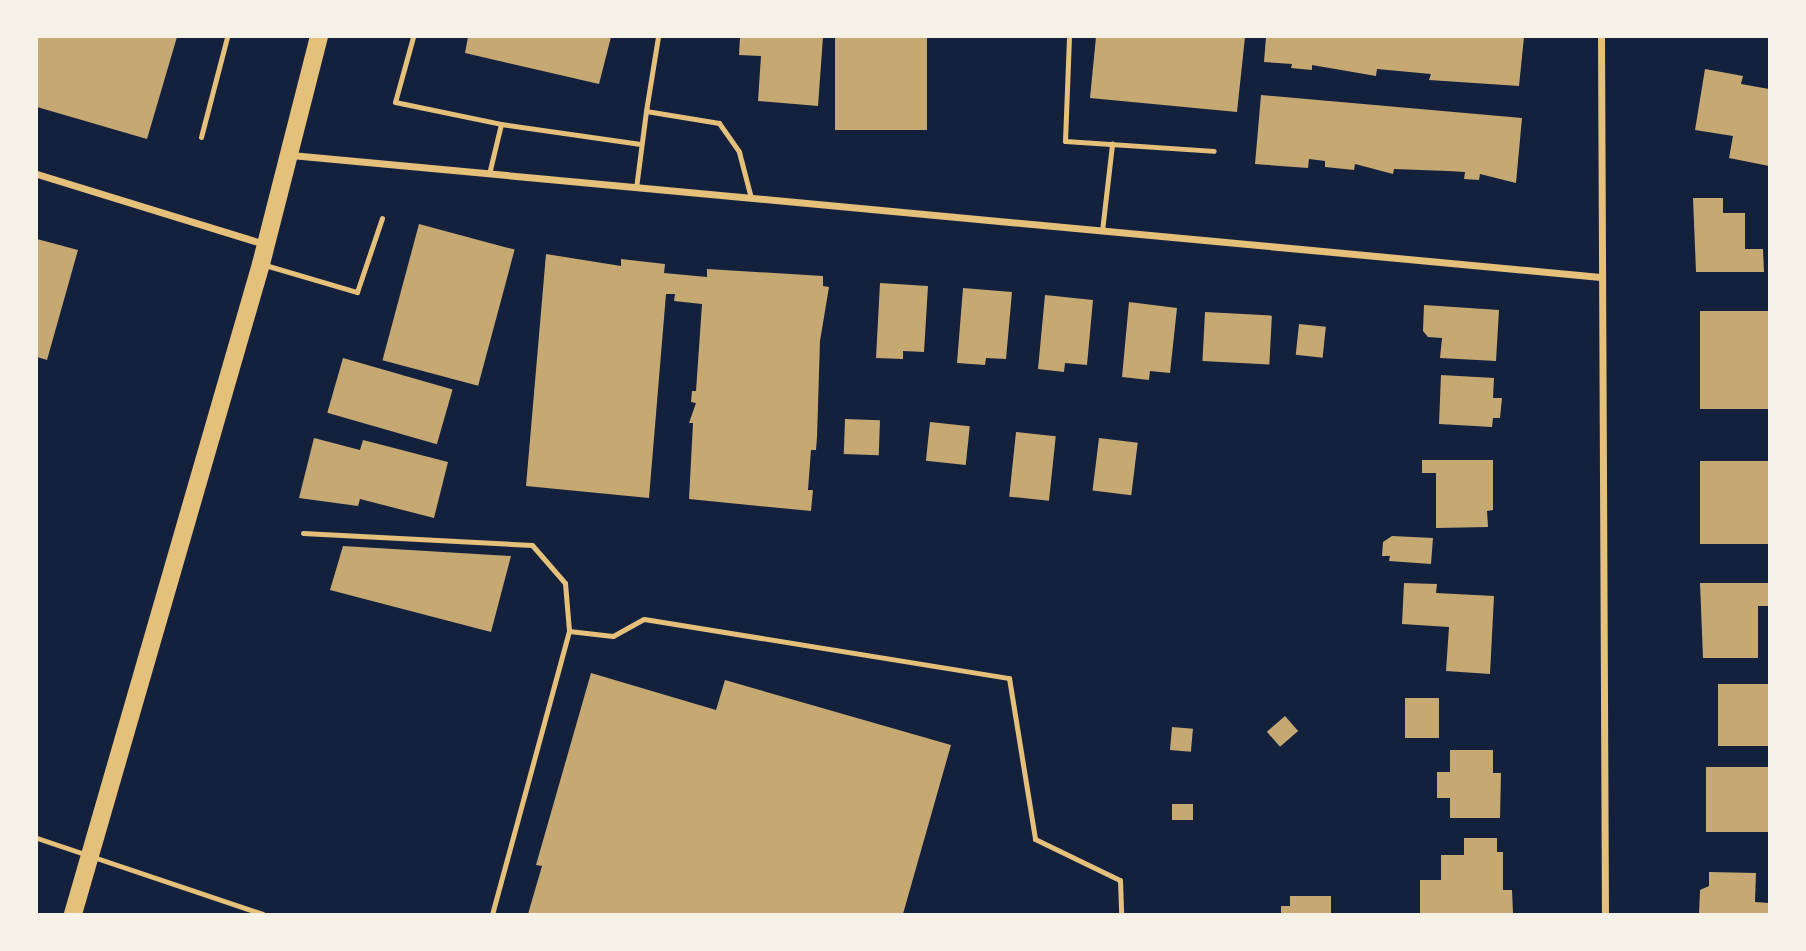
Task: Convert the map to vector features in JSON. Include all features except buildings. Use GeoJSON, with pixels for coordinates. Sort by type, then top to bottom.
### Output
{"type":"FeatureCollection","features":[{"type":"Feature","properties":{"kind":"main road"},"geometry":{"type":"LineString","coordinates":[[73,914],[261,264],[315,63],[318,37]]}},
{"type":"Feature","properties":{"kind":"main road"},"geometry":{"type":"LineString","coordinates":[[315,63],[330,37]]}},
{"type":"Feature","properties":{"kind":"street"},"geometry":{"type":"LineString","coordinates":[[1601,37],[1605,914]]}},
{"type":"Feature","properties":{"kind":"street"},"geometry":{"type":"LineString","coordinates":[[291,155],[1600,277]]}},
{"type":"Feature","properties":{"kind":"street"},"geometry":{"type":"LineString","coordinates":[[37,174],[266,245]]}},
{"type":"Feature","properties":{"kind":"lane"},"geometry":{"type":"LineString","coordinates":[[201,137],[227,37]]}},
{"type":"Feature","properties":{"kind":"lane"},"geometry":{"type":"LineString","coordinates":[[413,37],[395,102],[501,124],[639,144]]}},
{"type":"Feature","properties":{"kind":"lane"},"geometry":{"type":"LineString","coordinates":[[636,189],[639,144],[658,37]]}},
{"type":"Feature","properties":{"kind":"lane"},"geometry":{"type":"LineString","coordinates":[[1069,37],[1065,141],[1214,151]]}},
{"type":"Feature","properties":{"kind":"lane"},"geometry":{"type":"LineString","coordinates":[[646,111],[719,123],[739,152],[751,198]]}},
{"type":"Feature","properties":{"kind":"lane"},"geometry":{"type":"LineString","coordinates":[[489,174],[501,124]]}},
{"type":"Feature","properties":{"kind":"lane"},"geometry":{"type":"LineString","coordinates":[[1102,231],[1112,144]]}},
{"type":"Feature","properties":{"kind":"lane"},"geometry":{"type":"LineString","coordinates":[[261,264],[357,292],[382,218]]}},
{"type":"Feature","properties":{"kind":"lane"},"geometry":{"type":"LineString","coordinates":[[303,533],[532,545],[565,583],[569,631],[492,914]]}},
{"type":"Feature","properties":{"kind":"lane"},"geometry":{"type":"LineString","coordinates":[[569,631],[613,636],[644,619],[1010,678],[1035,839],[1120,880],[1121,914]]}},
{"type":"Feature","properties":{"kind":"lane"},"geometry":{"type":"LineString","coordinates":[[37,838],[91,853],[262,914]]}}]}
